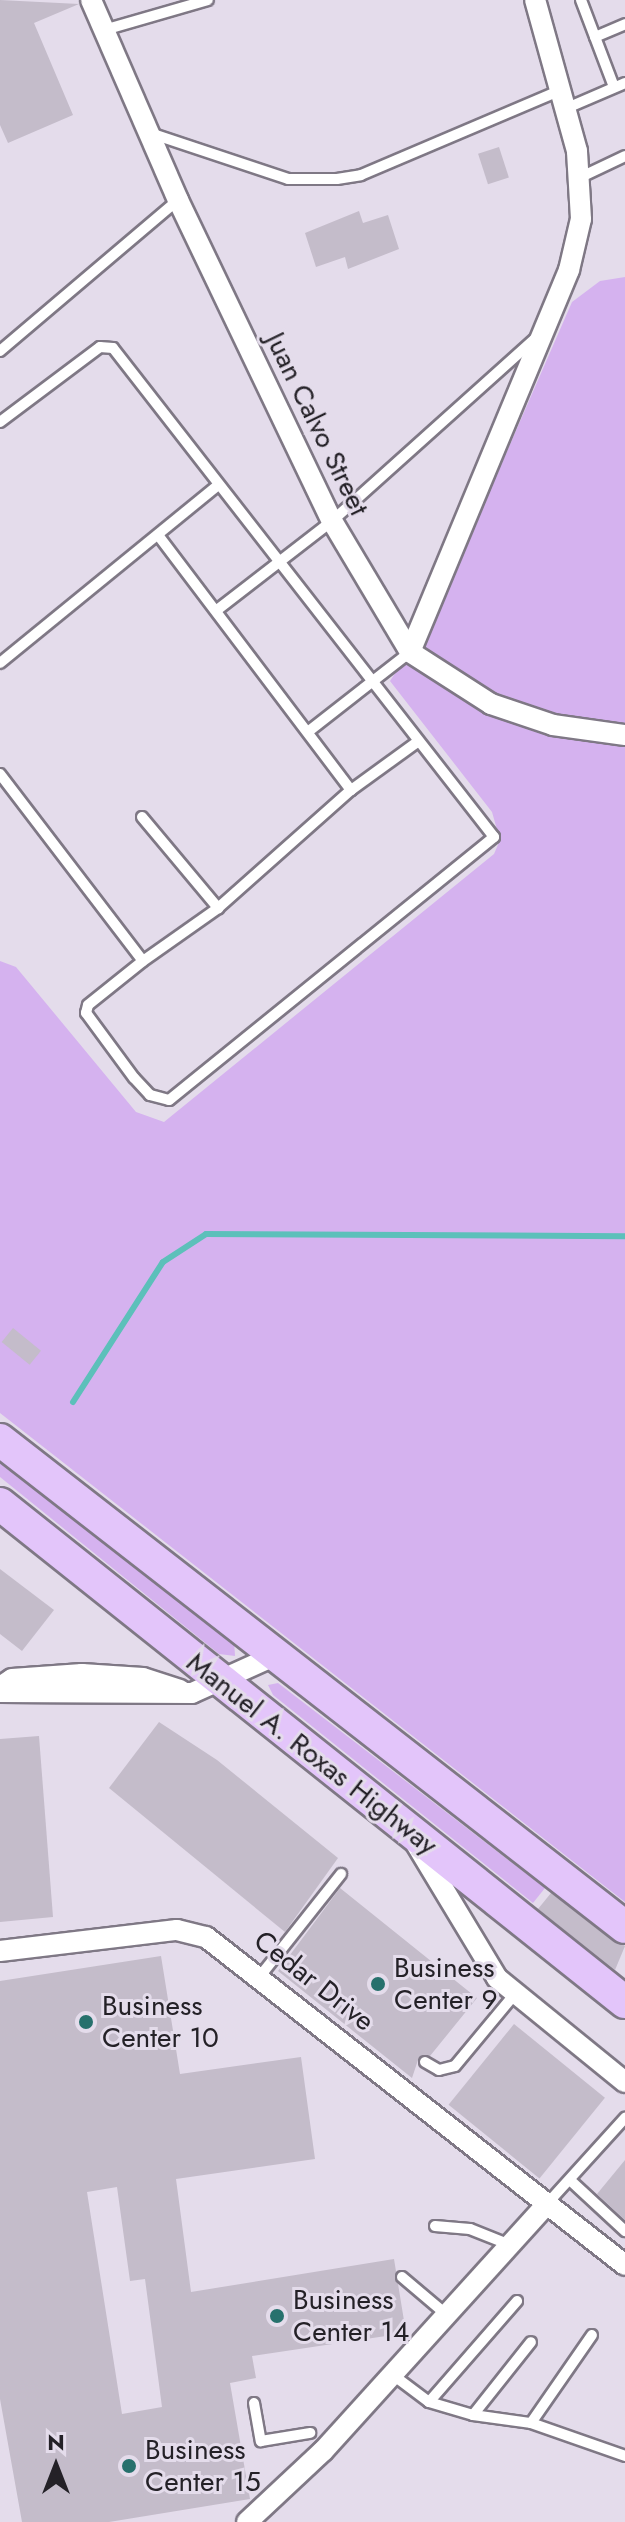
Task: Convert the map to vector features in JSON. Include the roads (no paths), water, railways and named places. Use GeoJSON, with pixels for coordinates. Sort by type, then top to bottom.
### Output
{"type":"FeatureCollection","features":[{"type":"Feature","properties":{"kind":"main road","name":"Manuel A. Roxas Highway"},"geometry":{"type":"LineString","coordinates":[[0,1440],[625,1927]]}},
{"type":"Feature","properties":{"kind":"main road","name":"Manuel A. Roxas Highway"},"geometry":{"type":"LineString","coordinates":[[0,1504],[206,1689],[406,1828],[625,2002]]}},
{"type":"Feature","properties":{"kind":"street","name":"Juan Calvo Street"},"geometry":{"type":"LineString","coordinates":[[91,0],[178,200],[332,521],[410,652],[491,704],[553,725],[625,735]]}},
{"type":"Feature","properties":{"kind":"street"},"geometry":{"type":"LineString","coordinates":[[410,652],[569,270],[581,219],[581,177],[564,99],[535,0]]}},
{"type":"Feature","properties":{"kind":"street"},"geometry":{"type":"LineString","coordinates":[[0,1690],[206,1689],[276,1655]]}},
{"type":"Feature","properties":{"kind":"street"},"geometry":{"type":"LineString","coordinates":[[406,1828],[478,1953],[514,1995],[625,2082]]}},
{"type":"Feature","properties":{"kind":"street","name":"Cedar Drive"},"geometry":{"type":"LineString","coordinates":[[0,1951],[177,1930],[206,1937],[261,1975],[625,2265]]}},
{"type":"Feature","properties":{"kind":"street"},"geometry":{"type":"LineString","coordinates":[[247,2522],[270,2506],[546,2205]]}},
{"type":"Feature","properties":{"kind":"lane"},"geometry":{"type":"LineString","coordinates":[[104,30],[208,0]]}},
{"type":"Feature","properties":{"kind":"lane"},"geometry":{"type":"LineString","coordinates":[[581,0],[614,87]]}},
{"type":"Feature","properties":{"kind":"lane"},"geometry":{"type":"LineString","coordinates":[[595,37],[625,24]]}},
{"type":"Feature","properties":{"kind":"lane"},"geometry":{"type":"LineString","coordinates":[[148,132],[288,179],[337,179],[361,175],[564,99],[625,83]]}},
{"type":"Feature","properties":{"kind":"lane"},"geometry":{"type":"LineString","coordinates":[[581,177],[625,156]]}},
{"type":"Feature","properties":{"kind":"lane"},"geometry":{"type":"LineString","coordinates":[[0,351],[178,200]]}},
{"type":"Feature","properties":{"kind":"lane"},"geometry":{"type":"LineString","coordinates":[[217,610],[332,521],[541,334]]}},
{"type":"Feature","properties":{"kind":"lane"},"geometry":{"type":"LineString","coordinates":[[0,422],[108,345],[416,743],[494,837],[169,1100],[150,1095],[86,1013],[88,1005],[218,908],[351,790],[416,743]]}},
{"type":"Feature","properties":{"kind":"lane"},"geometry":{"type":"LineString","coordinates":[[0,663],[217,486]]}},
{"type":"Feature","properties":{"kind":"lane"},"geometry":{"type":"LineString","coordinates":[[158,535],[351,790]]}},
{"type":"Feature","properties":{"kind":"lane"},"geometry":{"type":"LineString","coordinates":[[309,731],[410,652]]}},
{"type":"Feature","properties":{"kind":"lane"},"geometry":{"type":"LineString","coordinates":[[0,774],[143,961]]}},
{"type":"Feature","properties":{"kind":"lane"},"geometry":{"type":"LineString","coordinates":[[142,817],[218,908]]}},
{"type":"Feature","properties":{"kind":"lane"},"geometry":{"type":"LineString","coordinates":[[261,1975],[341,1874]]}},
{"type":"Feature","properties":{"kind":"lane"},"geometry":{"type":"LineString","coordinates":[[425,2062],[439,2070],[455,2066],[514,1995]]}},
{"type":"Feature","properties":{"kind":"lane"},"geometry":{"type":"LineString","coordinates":[[546,2205],[625,2118]]}},
{"type":"Feature","properties":{"kind":"lane"},"geometry":{"type":"LineString","coordinates":[[571,2181],[625,2231]]}},
{"type":"Feature","properties":{"kind":"lane"},"geometry":{"type":"LineString","coordinates":[[435,2226],[470,2229],[510,2245]]}},
{"type":"Feature","properties":{"kind":"lane"},"geometry":{"type":"LineString","coordinates":[[402,2277],[447,2315]]}},
{"type":"Feature","properties":{"kind":"lane"},"geometry":{"type":"LineString","coordinates":[[429,2402],[517,2301]]}},
{"type":"Feature","properties":{"kind":"lane"},"geometry":{"type":"LineString","coordinates":[[531,2423],[592,2335]]}},
{"type":"Feature","properties":{"kind":"lane"},"geometry":{"type":"LineString","coordinates":[[473,2415],[531,2342]]}},
{"type":"Feature","properties":{"kind":"lane"},"geometry":{"type":"LineString","coordinates":[[393,2375],[429,2402],[473,2415],[531,2423],[625,2456]]}},
{"type":"Feature","properties":{"kind":"lane"},"geometry":{"type":"LineString","coordinates":[[254,2403],[261,2441],[310,2433]]}},
{"type":"Feature","properties":{"kind":"waterway"},"geometry":{"type":"LineString","coordinates":[[73,1402],[163,1262],[206,1234],[625,1236]]}},
{"type":"Feature","properties":{"kind":"place","name":"Business Center 9"},"geometry":{"type":"Point","coordinates":[378,1984]}},
{"type":"Feature","properties":{"kind":"place","name":"Business Center 10"},"geometry":{"type":"Point","coordinates":[86,2022]}},
{"type":"Feature","properties":{"kind":"place","name":"Business Center 14"},"geometry":{"type":"Point","coordinates":[277,2316]}},
{"type":"Feature","properties":{"kind":"place","name":"Business Center 15"},"geometry":{"type":"Point","coordinates":[129,2466]}}]}
